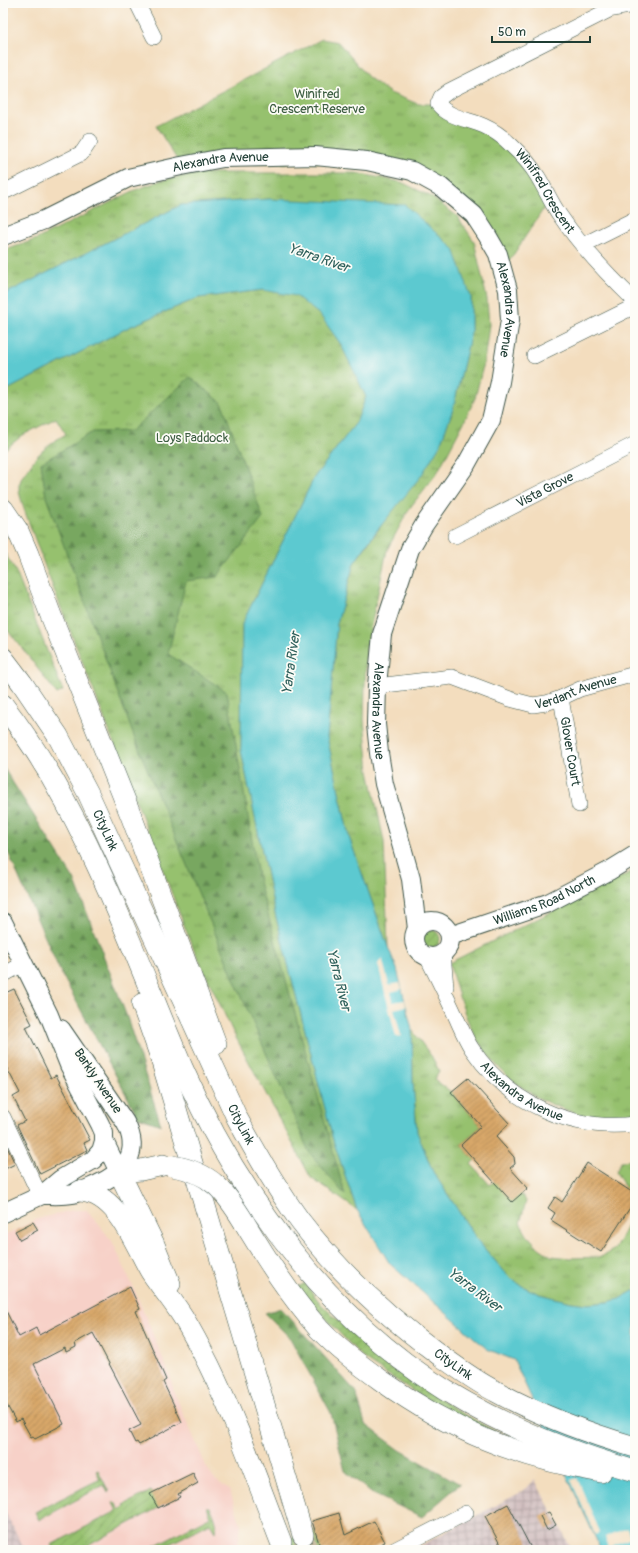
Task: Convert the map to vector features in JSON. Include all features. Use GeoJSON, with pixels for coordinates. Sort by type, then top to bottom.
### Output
{"type":"FeatureCollection","features":[{"type":"Feature","properties":{"kind":"highway"},"geometry":{"type":"LineString","coordinates":[[3,509],[22,537],[194,984],[257,1155]]}},
{"type":"Feature","properties":{"kind":"highway","name":"CityLink"},"geometry":{"type":"LineString","coordinates":[[3,658],[58,736],[85,786],[218,1079],[257,1155],[300,1221],[347,1276],[402,1327],[493,1391],[546,1416],[584,1431],[635,1447]]}},
{"type":"Feature","properties":{"kind":"highway"},"geometry":{"type":"LineString","coordinates":[[3,705],[44,763],[65,801],[98,869],[183,1069],[203,1111],[246,1186],[282,1238],[304,1265],[353,1317],[393,1352],[415,1370],[465,1402],[525,1433],[595,1459],[635,1471]]}},
{"type":"Feature","properties":{"kind":"highway"},"geometry":{"type":"LineString","coordinates":[[3,726],[51,802],[71,841],[121,950],[144,1011],[159,1052],[303,1535]]}},
{"type":"Feature","properties":{"kind":"highway"},"geometry":{"type":"LineString","coordinates":[[130,1154],[168,1166],[194,1171],[213,1182],[226,1195],[287,1290],[319,1328],[344,1352],[422,1408],[480,1438],[516,1452],[570,1466],[635,1478]]}},
{"type":"Feature","properties":{"kind":"highway"},"geometry":{"type":"LineString","coordinates":[[168,1166],[119,1172],[162,1261],[182,1316]]}},
{"type":"Feature","properties":{"kind":"highway"},"geometry":{"type":"LineString","coordinates":[[80,1191],[97,1196],[106,1202],[117,1213],[157,1282],[182,1316],[209,1365],[225,1401],[281,1542]]}},
{"type":"Feature","properties":{"kind":"main road","name":"Alexandra Avenue"},"geometry":{"type":"LineString","coordinates":[[3,236],[44,220],[128,178],[223,158],[315,156],[368,160],[412,171],[442,187],[474,215],[487,235],[498,254],[508,290],[510,320],[500,382],[491,420],[466,465],[424,525],[410,549],[382,634],[377,686],[376,724],[384,784],[425,925]]}},
{"type":"Feature","properties":{"kind":"main road","name":"Williams Road North"},"geometry":{"type":"LineString","coordinates":[[450,936],[548,903],[609,871],[635,855]]}},
{"type":"Feature","properties":{"kind":"main road","name":"Barkly Avenue"},"geometry":{"type":"LineString","coordinates":[[3,922],[49,1015],[69,1065],[103,1130],[104,1141],[119,1172]]}},
{"type":"Feature","properties":{"kind":"main road"},"geometry":{"type":"LineString","coordinates":[[440,923],[444,926],[450,936],[449,946],[435,955],[422,954],[415,945],[415,934],[425,925],[440,923]]}},
{"type":"Feature","properties":{"kind":"main road","name":"Barkly Avenue"},"geometry":{"type":"LineString","coordinates":[[49,1015],[71,1042],[123,1117],[130,1134],[130,1154]]}},
{"type":"Feature","properties":{"kind":"main road"},"geometry":{"type":"LineString","coordinates":[[3,1213],[41,1195],[61,1179],[93,1160],[101,1151],[104,1141],[130,1154],[126,1164],[119,1172],[108,1179],[67,1195],[41,1195]]}},
{"type":"Feature","properties":{"kind":"street"},"geometry":{"type":"LineString","coordinates":[[137,3],[154,37]]}},
{"type":"Feature","properties":{"kind":"street"},"geometry":{"type":"LineString","coordinates":[[613,6],[635,5]]}},
{"type":"Feature","properties":{"kind":"street","name":"Winifred Crescent"},"geometry":{"type":"LineString","coordinates":[[613,6],[449,91],[441,97],[438,104],[443,110],[452,115],[484,126],[508,142],[525,158],[560,216],[599,266],[635,301]]}},
{"type":"Feature","properties":{"kind":"street"},"geometry":{"type":"LineString","coordinates":[[3,192],[82,153],[90,141]]}},
{"type":"Feature","properties":{"kind":"street"},"geometry":{"type":"LineString","coordinates":[[583,245],[635,219]]}},
{"type":"Feature","properties":{"kind":"street"},"geometry":{"type":"LineString","coordinates":[[534,356],[635,306]]}},
{"type":"Feature","properties":{"kind":"street","name":"Vista Grove"},"geometry":{"type":"LineString","coordinates":[[455,536],[635,444]]}},
{"type":"Feature","properties":{"kind":"street","name":"Verdant Avenue"},"geometry":{"type":"LineString","coordinates":[[377,686],[452,677],[523,703],[533,705],[546,703],[561,698],[580,688],[635,674]]}},
{"type":"Feature","properties":{"kind":"street","name":"Glover Court"},"geometry":{"type":"LineString","coordinates":[[561,698],[579,805]]}},
{"type":"Feature","properties":{"kind":"street","name":"Alexandra Avenue"},"geometry":{"type":"LineString","coordinates":[[435,955],[447,999],[472,1049],[491,1073],[529,1103],[549,1113],[587,1124],[603,1126],[635,1124]]}},
{"type":"Feature","properties":{"kind":"street"},"geometry":{"type":"LineString","coordinates":[[3,975],[23,964]]}},
{"type":"Feature","properties":{"kind":"street"},"geometry":{"type":"LineString","coordinates":[[3,1117],[41,1195]]}},
{"type":"Feature","properties":{"kind":"street"},"geometry":{"type":"LineString","coordinates":[[394,1550],[466,1514]]}},
{"type":"Feature","properties":{"kind":"shaded area"},"geometry":{"type":"Polygon","coordinates":[[[73,1210],[87,1210],[112,1241],[132,1284],[170,1376],[174,1392],[206,1466],[213,1478],[230,1491],[241,1525],[237,1550],[25,1550],[3,1508],[3,1236],[37,1219],[73,1210]]]}},
{"type":"Feature","properties":{"kind":"shaded area"},"geometry":{"type":"Polygon","coordinates":[[[535,1480],[572,1550],[412,1550],[523,1491],[535,1480]]]}},
{"type":"Feature","properties":{"kind":"shaded area"},"geometry":{"type":"Polygon","coordinates":[[[3,1508],[25,1550],[3,1550],[3,1508]]]}},
{"type":"Feature","properties":{"kind":"green space","name":"Winifred Crescent Reserve"},"geometry":{"type":"Polygon","coordinates":[[[322,39],[338,42],[368,77],[390,93],[418,104],[438,104],[525,159],[550,199],[502,272],[498,254],[441,187],[367,161],[181,166],[156,126],[322,39]]]}},
{"type":"Feature","properties":{"kind":"green space"},"geometry":{"type":"Polygon","coordinates":[[[200,173],[356,173],[401,182],[430,196],[457,216],[474,241],[487,299],[489,325],[484,362],[475,398],[437,473],[409,509],[387,550],[366,650],[364,720],[369,771],[384,841],[388,947],[349,837],[327,737],[337,623],[354,563],[440,445],[453,409],[471,332],[471,297],[270,199],[181,205],[3,295],[3,251],[37,239],[133,191],[159,181],[200,173]]]}},
{"type":"Feature","properties":{"kind":"green space","name":"Loys Paddock"},"geometry":{"type":"Polygon","coordinates":[[[263,290],[297,296],[309,304],[320,315],[330,327],[347,355],[366,397],[356,423],[315,476],[242,624],[241,750],[275,913],[333,1140],[357,1210],[311,1178],[233,1032],[191,943],[47,572],[24,509],[19,492],[19,485],[22,477],[36,457],[51,443],[66,434],[56,418],[23,435],[3,451],[3,392],[129,327],[198,298],[263,290]]]}},
{"type":"Feature","properties":{"kind":"green space"},"geometry":{"type":"Polygon","coordinates":[[[190,377],[222,403],[263,518],[217,577],[186,581],[168,654],[227,692],[259,882],[345,1195],[309,1152],[231,972],[136,742],[46,497],[41,463],[93,432],[131,431],[190,377]]]}},
{"type":"Feature","properties":{"kind":"green space"},"geometry":{"type":"Polygon","coordinates":[[[3,550],[16,572],[63,691],[57,694],[3,625],[3,550]]]}},
{"type":"Feature","properties":{"kind":"green space"},"geometry":{"type":"Polygon","coordinates":[[[3,767],[74,879],[127,1017],[161,1125],[138,1117],[59,969],[3,841],[3,767]]]}},
{"type":"Feature","properties":{"kind":"green space"},"geometry":{"type":"Polygon","coordinates":[[[635,870],[635,1118],[609,1118],[585,1115],[565,1110],[528,1092],[497,1065],[484,1049],[469,1024],[449,963],[635,870]]]}},
{"type":"Feature","properties":{"kind":"green space"},"geometry":{"type":"Polygon","coordinates":[[[431,930],[437,933],[440,939],[437,945],[431,948],[425,945],[422,939],[425,933],[431,930]]]}},
{"type":"Feature","properties":{"kind":"green space"},"geometry":{"type":"Polygon","coordinates":[[[412,1030],[432,1057],[439,1071],[434,1079],[451,1092],[481,1126],[461,1145],[475,1160],[471,1164],[490,1185],[494,1182],[521,1194],[526,1201],[520,1223],[527,1235],[539,1248],[551,1256],[571,1258],[601,1257],[615,1249],[627,1226],[635,1231],[635,1290],[619,1299],[608,1302],[588,1304],[571,1302],[539,1294],[522,1286],[509,1277],[478,1241],[433,1172],[417,1132],[413,1083],[412,1030]]]}},
{"type":"Feature","properties":{"kind":"green space"},"geometry":{"type":"Polygon","coordinates":[[[635,1160],[635,1194],[626,1189],[616,1172],[621,1161],[635,1160]]]}},
{"type":"Feature","properties":{"kind":"green space"},"geometry":{"type":"Polygon","coordinates":[[[305,1283],[321,1304],[385,1364],[462,1413],[500,1434],[459,1421],[364,1359],[298,1287],[305,1283]]]}},
{"type":"Feature","properties":{"kind":"green space"},"geometry":{"type":"Polygon","coordinates":[[[281,1308],[356,1392],[365,1424],[400,1450],[460,1484],[422,1517],[371,1493],[345,1471],[331,1413],[290,1338],[265,1313],[281,1308]]]}},
{"type":"Feature","properties":{"kind":"green space"},"geometry":{"type":"Polygon","coordinates":[[[98,1470],[109,1492],[108,1493],[104,1485],[39,1520],[35,1512],[100,1479],[96,1471],[98,1470]]]}},
{"type":"Feature","properties":{"kind":"green space"},"geometry":{"type":"Polygon","coordinates":[[[151,1491],[160,1507],[80,1550],[54,1550],[51,1545],[117,1511],[113,1503],[115,1502],[119,1510],[125,1507],[124,1505],[151,1491]]]}},
{"type":"Feature","properties":{"kind":"green space"},"geometry":{"type":"Polygon","coordinates":[[[207,1507],[210,1507],[214,1516],[216,1522],[216,1532],[210,1523],[158,1550],[146,1550],[211,1516],[207,1507]]]}},
{"type":"Feature","properties":{"kind":"green space"},"geometry":{"type":"Polygon","coordinates":[[[317,1530],[323,1550],[269,1550],[268,1546],[317,1530]]]}},
{"type":"Feature","properties":{"kind":"water","name":"Yarra River"},"geometry":{"type":"Polygon","coordinates":[[[270,199],[405,205],[454,249],[471,297],[471,332],[453,409],[440,445],[421,476],[375,533],[354,563],[337,623],[327,737],[349,837],[397,969],[412,1030],[413,1083],[417,1132],[433,1172],[478,1241],[509,1277],[522,1286],[539,1294],[571,1302],[588,1304],[608,1302],[619,1299],[635,1290],[635,1550],[601,1550],[514,1360],[487,1349],[390,1264],[357,1210],[333,1140],[275,913],[241,750],[242,624],[315,476],[356,423],[366,397],[340,343],[320,315],[296,296],[263,290],[198,298],[129,327],[3,392],[3,295],[181,205],[270,199]]]}},
{"type":"Feature","properties":{"kind":"pier"},"geometry":{"type":"Polygon","coordinates":[[[382,958],[389,985],[400,983],[402,989],[391,992],[393,1002],[405,1000],[406,1006],[394,1009],[401,1036],[396,1037],[378,964],[382,958]]]}},
{"type":"Feature","properties":{"kind":"pier"},"geometry":{"type":"Polygon","coordinates":[[[577,1478],[600,1532],[595,1535],[571,1480],[577,1478]]]}},
{"type":"Feature","properties":{"kind":"pier"},"geometry":{"type":"Polygon","coordinates":[[[627,1528],[631,1538],[609,1547],[605,1537],[627,1528]]]}},
{"type":"Feature","properties":{"kind":"building"},"geometry":{"type":"Polygon","coordinates":[[[14,989],[32,1024],[26,1027],[51,1078],[56,1075],[90,1140],[84,1143],[87,1150],[40,1174],[17,1125],[25,1121],[13,1097],[20,1093],[3,1061],[3,994],[14,989]]]}},
{"type":"Feature","properties":{"kind":"building"},"geometry":{"type":"Polygon","coordinates":[[[468,1078],[509,1123],[496,1137],[514,1157],[515,1164],[510,1168],[528,1188],[512,1202],[461,1145],[481,1126],[451,1092],[468,1078]]]}},
{"type":"Feature","properties":{"kind":"building"},"geometry":{"type":"Polygon","coordinates":[[[3,1138],[15,1164],[3,1170],[3,1138]]]}},
{"type":"Feature","properties":{"kind":"building"},"geometry":{"type":"Polygon","coordinates":[[[587,1163],[635,1194],[635,1200],[601,1252],[551,1220],[555,1213],[548,1208],[555,1197],[562,1202],[587,1163]]]}},
{"type":"Feature","properties":{"kind":"building"},"geometry":{"type":"Polygon","coordinates":[[[33,1222],[38,1230],[20,1240],[15,1231],[33,1222]]]}},
{"type":"Feature","properties":{"kind":"building"},"geometry":{"type":"Polygon","coordinates":[[[130,1287],[140,1309],[136,1311],[166,1380],[163,1382],[182,1422],[139,1445],[137,1442],[135,1443],[129,1431],[141,1425],[93,1333],[75,1343],[76,1347],[66,1352],[65,1348],[34,1364],[64,1424],[35,1439],[33,1436],[31,1437],[21,1419],[16,1422],[3,1398],[3,1305],[19,1337],[36,1328],[39,1335],[130,1287]]]}},
{"type":"Feature","properties":{"kind":"building"},"geometry":{"type":"Polygon","coordinates":[[[193,1473],[198,1483],[178,1494],[180,1497],[158,1508],[150,1494],[193,1473]]]}},
{"type":"Feature","properties":{"kind":"building"},"geometry":{"type":"Polygon","coordinates":[[[508,1504],[532,1550],[503,1550],[485,1516],[508,1504]]]}},
{"type":"Feature","properties":{"kind":"building"},"geometry":{"type":"Polygon","coordinates":[[[549,1512],[556,1525],[547,1530],[540,1516],[549,1512]]]}},
{"type":"Feature","properties":{"kind":"building"},"geometry":{"type":"Polygon","coordinates":[[[339,1513],[345,1535],[374,1521],[385,1542],[368,1550],[321,1550],[312,1521],[339,1513]]]}},
{"type":"Feature","properties":{"kind":"tunnel"},"geometry":{"type":"LineString","coordinates":[[303,1535],[307,1550]]}}]}
